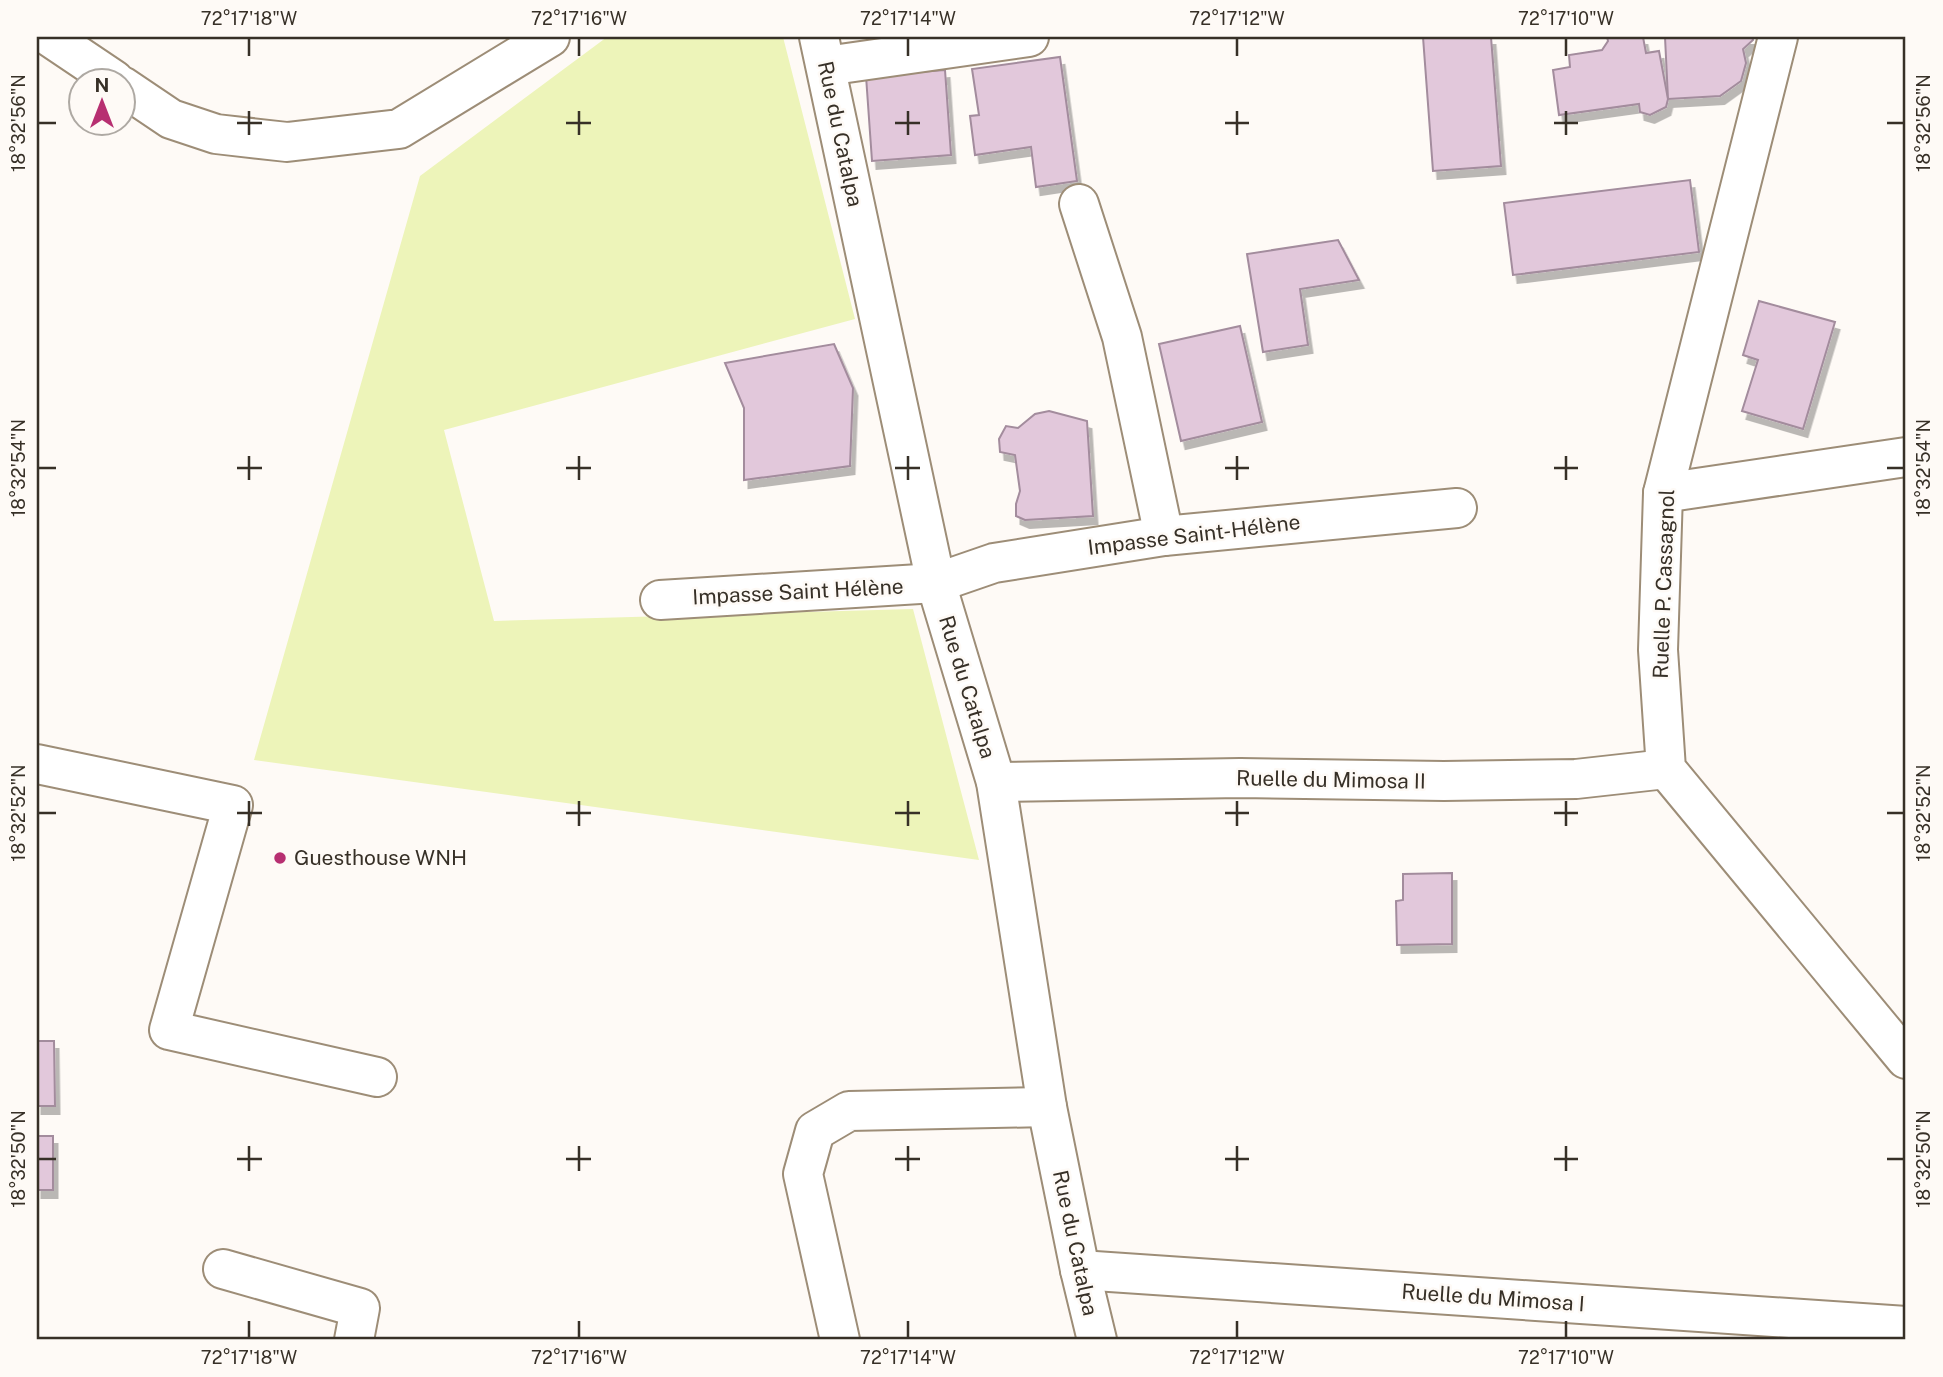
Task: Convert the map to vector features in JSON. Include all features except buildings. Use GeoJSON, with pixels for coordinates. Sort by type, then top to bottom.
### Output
{"type":"FeatureCollection","features":[{"type":"Feature","properties":{"kind":"street"},"geometry":{"type":"LineString","coordinates":[[50,37],[93,66]]}},
{"type":"Feature","properties":{"kind":"street"},"geometry":{"type":"LineString","coordinates":[[136,95],[171,119],[216,134],[287,142],[399,129],[550,37]]}},
{"type":"Feature","properties":{"kind":"street"},"geometry":{"type":"LineString","coordinates":[[822,52],[1029,37]]}},
{"type":"Feature","properties":{"kind":"street","name":"Ruelle P. Cassagnol"},"geometry":{"type":"LineString","coordinates":[[1666,768],[1658,650],[1663,493],[1778,37]]}},
{"type":"Feature","properties":{"kind":"street","name":"Rue du Catalpa"},"geometry":{"type":"LineString","coordinates":[[822,52],[936,583],[996,782],[1046,1107],[1097,1340]]}},
{"type":"Feature","properties":{"kind":"street"},"geometry":{"type":"LineString","coordinates":[[1079,204],[1122,337],[1164,536]]}},
{"type":"Feature","properties":{"kind":"street"},"geometry":{"type":"LineString","coordinates":[[1663,493],[1906,457]]}},
{"type":"Feature","properties":{"kind":"street","name":"Impasse Saint-Hélène"},"geometry":{"type":"LineString","coordinates":[[936,583],[994,563],[1164,536],[1457,508]]}},
{"type":"Feature","properties":{"kind":"street","name":"Impasse Saint Hélène"},"geometry":{"type":"LineString","coordinates":[[660,600],[936,583]]}},
{"type":"Feature","properties":{"kind":"street"},"geometry":{"type":"LineString","coordinates":[[37,764],[233,805],[169,1030],[377,1077]]}},
{"type":"Feature","properties":{"kind":"street"},"geometry":{"type":"LineString","coordinates":[[1666,768],[1906,1059]]}},
{"type":"Feature","properties":{"kind":"street","name":"Ruelle du Mimosa II"},"geometry":{"type":"LineString","coordinates":[[996,782],[1240,778],[1430,781],[1576,779],[1666,768]]}},
{"type":"Feature","properties":{"kind":"street"},"geometry":{"type":"LineString","coordinates":[[840,1340],[803,1174],[815,1131],[849,1111],[1046,1107]]}},
{"type":"Feature","properties":{"kind":"street"},"geometry":{"type":"LineString","coordinates":[[223,1269],[360,1308],[354,1340]]}},
{"type":"Feature","properties":{"kind":"street","name":"Ruelle du Mimosa I"},"geometry":{"type":"LineString","coordinates":[[1080,1270],[1906,1326]]}},
{"type":"Feature","properties":{"kind":"green space"},"geometry":{"type":"Polygon","coordinates":[[[607,37],[783,37],[855,319],[444,430],[494,621],[913,609],[979,860],[254,760],[420,176],[607,37]]]}},
{"type":"Feature","properties":{"kind":"place","name":"Guesthouse WNH"},"geometry":{"type":"Point","coordinates":[280,858]}}]}
